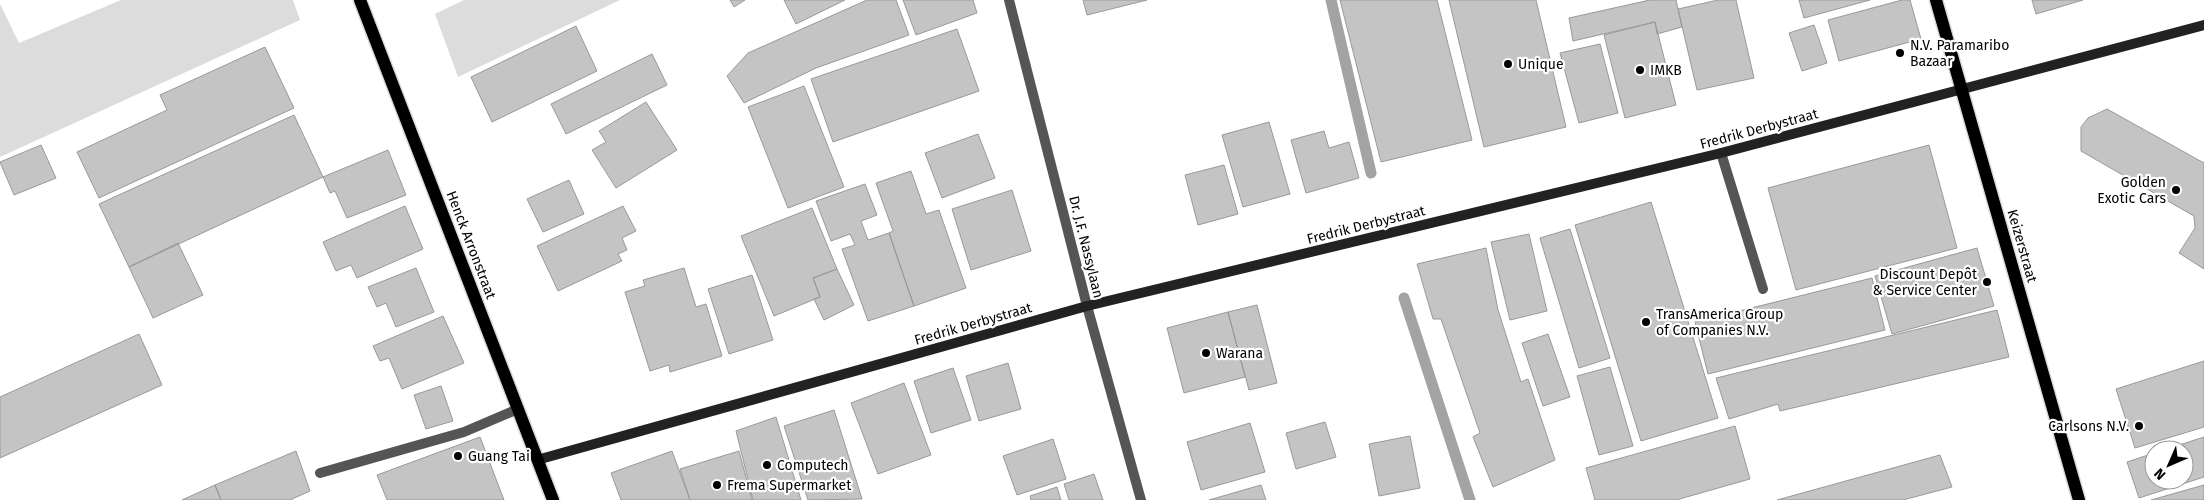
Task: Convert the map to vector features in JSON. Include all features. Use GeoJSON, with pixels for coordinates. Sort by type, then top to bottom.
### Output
{"type":"FeatureCollection","features":[{"type":"Feature","properties":{"kind":"main road","name":"Henck Arronstraat"},"geometry":{"type":"LineString","coordinates":[[360,0],[553,500]]}},
{"type":"Feature","properties":{"kind":"main road","name":"Keizerstraat"},"geometry":{"type":"LineString","coordinates":[[1936,0],[2079,500]]}},
{"type":"Feature","properties":{"kind":"main road","name":"Fredrik Derbystraat"},"geometry":{"type":"LineString","coordinates":[[537,460],[1087,306],[1721,153],[2204,25]]}},
{"type":"Feature","properties":{"kind":"street","name":"Dr. J.F. Nassylaan"},"geometry":{"type":"LineString","coordinates":[[1009,0],[1087,306],[1141,500]]}},
{"type":"Feature","properties":{"kind":"street"},"geometry":{"type":"LineString","coordinates":[[1721,153],[1763,289]]}},
{"type":"Feature","properties":{"kind":"street"},"geometry":{"type":"LineString","coordinates":[[320,473],[464,432],[518,409]]}},
{"type":"Feature","properties":{"kind":"shaded area"},"geometry":{"type":"Polygon","coordinates":[[[121,0],[293,0],[300,20],[0,157],[0,4],[19,43],[121,0]]]}},
{"type":"Feature","properties":{"kind":"shaded area"},"geometry":{"type":"Polygon","coordinates":[[[464,0],[620,0],[458,77],[435,14],[464,0]]]}},
{"type":"Feature","properties":{"kind":"building"},"geometry":{"type":"Polygon","coordinates":[[[730,0],[745,0],[734,7],[730,0]]]}},
{"type":"Feature","properties":{"kind":"building"},"geometry":{"type":"Polygon","coordinates":[[[784,0],[845,0],[796,24],[784,0]]]}},
{"type":"Feature","properties":{"kind":"building"},"geometry":{"type":"Polygon","coordinates":[[[867,0],[896,0],[909,35],[816,68],[744,103],[727,76],[748,53],[867,0]]]}},
{"type":"Feature","properties":{"kind":"building"},"geometry":{"type":"Polygon","coordinates":[[[903,0],[973,0],[977,13],[916,35],[903,0]]]}},
{"type":"Feature","properties":{"kind":"building"},"geometry":{"type":"Polygon","coordinates":[[[1083,0],[1147,0],[1087,15],[1083,0]]]}},
{"type":"Feature","properties":{"kind":"building"},"geometry":{"type":"Polygon","coordinates":[[[1340,0],[1437,0],[1472,140],[1381,162],[1340,0]]]}},
{"type":"Feature","properties":{"kind":"building","name":"Unique"},"geometry":{"type":"Polygon","coordinates":[[[1449,0],[1536,0],[1566,127],[1484,147],[1449,0]]]}},
{"type":"Feature","properties":{"kind":"building"},"geometry":{"type":"Polygon","coordinates":[[[1650,0],[1676,0],[1682,27],[1657,34],[1655,22],[1573,41],[1569,18],[1650,0]]]}},
{"type":"Feature","properties":{"kind":"building"},"geometry":{"type":"Polygon","coordinates":[[[1718,0],[1736,0],[1754,78],[1697,90],[1678,9],[1718,0]]]}},
{"type":"Feature","properties":{"kind":"building"},"geometry":{"type":"Polygon","coordinates":[[[1799,0],[1870,0],[1804,18],[1799,0]]]}},
{"type":"Feature","properties":{"kind":"building"},"geometry":{"type":"Polygon","coordinates":[[[1902,0],[1910,0],[1921,39],[1839,61],[1828,20],[1902,0]]]}},
{"type":"Feature","properties":{"kind":"building"},"geometry":{"type":"Polygon","coordinates":[[[2032,0],[2083,0],[2036,14],[2032,0]]]}},
{"type":"Feature","properties":{"kind":"building","name":"IMKB"},"geometry":{"type":"Polygon","coordinates":[[[1655,22],[1676,105],[1625,118],[1604,35],[1655,22]]]}},
{"type":"Feature","properties":{"kind":"building"},"geometry":{"type":"Polygon","coordinates":[[[1814,25],[1827,63],[1802,71],[1789,33],[1814,25]]]}},
{"type":"Feature","properties":{"kind":"building"},"geometry":{"type":"Polygon","coordinates":[[[576,26],[597,71],[492,122],[471,77],[576,26]]]}},
{"type":"Feature","properties":{"kind":"building"},"geometry":{"type":"Polygon","coordinates":[[[957,29],[979,91],[833,142],[811,79],[957,29]]]}},
{"type":"Feature","properties":{"kind":"building"},"geometry":{"type":"Polygon","coordinates":[[[1600,44],[1618,113],[1579,123],[1560,53],[1600,44]]]}},
{"type":"Feature","properties":{"kind":"building"},"geometry":{"type":"Polygon","coordinates":[[[265,47],[294,108],[99,198],[77,152],[167,110],[160,95],[265,47]]]}},
{"type":"Feature","properties":{"kind":"building"},"geometry":{"type":"Polygon","coordinates":[[[652,54],[667,85],[566,134],[551,104],[652,54]]]}},
{"type":"Feature","properties":{"kind":"building"},"geometry":{"type":"Polygon","coordinates":[[[804,86],[844,187],[788,208],[748,107],[804,86]]]}},
{"type":"Feature","properties":{"kind":"building"},"geometry":{"type":"Polygon","coordinates":[[[646,102],[677,150],[616,188],[592,150],[606,142],[599,131],[646,102]]]}},
{"type":"Feature","properties":{"kind":"building","name":"Golden Exotic Cars"},"geometry":{"type":"Polygon","coordinates":[[[2107,109],[2204,163],[2204,269],[2179,253],[2195,228],[2194,216],[2081,151],[2081,127],[2088,118],[2107,109]]]}},
{"type":"Feature","properties":{"kind":"building"},"geometry":{"type":"Polygon","coordinates":[[[294,115],[323,177],[129,267],[99,204],[294,115]]]}},
{"type":"Feature","properties":{"kind":"building"},"geometry":{"type":"Polygon","coordinates":[[[1269,122],[1290,194],[1243,207],[1222,135],[1269,122]]]}},
{"type":"Feature","properties":{"kind":"building"},"geometry":{"type":"Polygon","coordinates":[[[1324,131],[1329,148],[1349,142],[1359,178],[1306,193],[1291,140],[1324,131]]]}},
{"type":"Feature","properties":{"kind":"building"},"geometry":{"type":"Polygon","coordinates":[[[978,134],[995,178],[942,198],[925,153],[978,134]]]}},
{"type":"Feature","properties":{"kind":"building"},"geometry":{"type":"Polygon","coordinates":[[[41,145],[56,178],[14,195],[0,162],[41,145]]]}},
{"type":"Feature","properties":{"kind":"building"},"geometry":{"type":"Polygon","coordinates":[[[1929,145],[1957,248],[1796,290],[1768,188],[1929,145]]]}},
{"type":"Feature","properties":{"kind":"building"},"geometry":{"type":"Polygon","coordinates":[[[388,150],[406,195],[347,218],[335,191],[330,193],[323,177],[388,150]]]}},
{"type":"Feature","properties":{"kind":"building"},"geometry":{"type":"Polygon","coordinates":[[[1224,165],[1238,214],[1198,225],[1185,175],[1224,165]]]}},
{"type":"Feature","properties":{"kind":"building"},"geometry":{"type":"Polygon","coordinates":[[[911,171],[926,214],[939,210],[966,288],[914,306],[889,233],[893,231],[876,183],[911,171]]]}},
{"type":"Feature","properties":{"kind":"building"},"geometry":{"type":"Polygon","coordinates":[[[569,180],[584,214],[543,232],[527,199],[569,180]]]}},
{"type":"Feature","properties":{"kind":"building"},"geometry":{"type":"Polygon","coordinates":[[[865,184],[877,215],[861,221],[868,240],[889,233],[914,306],[868,321],[842,249],[855,245],[850,234],[831,241],[816,201],[865,184]]]}},
{"type":"Feature","properties":{"kind":"building"},"geometry":{"type":"Polygon","coordinates":[[[1012,190],[1031,251],[971,270],[952,209],[1012,190]]]}},
{"type":"Feature","properties":{"kind":"building","name":"TransAmerica Group of Companies N.V."},"geometry":{"type":"Polygon","coordinates":[[[1651,202],[1718,418],[1641,441],[1575,225],[1651,202]]]}},
{"type":"Feature","properties":{"kind":"building"},"geometry":{"type":"Polygon","coordinates":[[[405,206],[423,249],[357,278],[351,265],[336,271],[323,242],[405,206]]]}},
{"type":"Feature","properties":{"kind":"building"},"geometry":{"type":"Polygon","coordinates":[[[623,206],[636,231],[622,238],[627,250],[618,254],[622,261],[558,291],[537,246],[623,206]]]}},
{"type":"Feature","properties":{"kind":"building"},"geometry":{"type":"Polygon","coordinates":[[[812,208],[837,269],[813,278],[820,297],[774,316],[741,236],[812,208]]]}},
{"type":"Feature","properties":{"kind":"building"},"geometry":{"type":"Polygon","coordinates":[[[1570,229],[1610,358],[1579,368],[1540,238],[1570,229]]]}},
{"type":"Feature","properties":{"kind":"building"},"geometry":{"type":"Polygon","coordinates":[[[1529,234],[1547,311],[1510,320],[1491,242],[1529,234]]]}},
{"type":"Feature","properties":{"kind":"building"},"geometry":{"type":"Polygon","coordinates":[[[178,243],[203,295],[153,318],[129,267],[178,243]]]}},
{"type":"Feature","properties":{"kind":"building"},"geometry":{"type":"Polygon","coordinates":[[[1486,248],[1498,310],[1521,382],[1528,379],[1555,460],[1493,487],[1473,437],[1480,433],[1441,319],[1433,319],[1417,264],[1486,248]]]}},
{"type":"Feature","properties":{"kind":"building"},"geometry":{"type":"Polygon","coordinates":[[[1977,248],[1994,306],[1892,334],[1875,276],[1977,248]]]}},
{"type":"Feature","properties":{"kind":"building"},"geometry":{"type":"Polygon","coordinates":[[[416,268],[434,312],[396,327],[386,303],[377,307],[368,287],[416,268]]]}},
{"type":"Feature","properties":{"kind":"building"},"geometry":{"type":"Polygon","coordinates":[[[684,268],[696,307],[706,304],[722,356],[670,372],[669,365],[650,371],[625,292],[645,286],[643,280],[684,268]]]}},
{"type":"Feature","properties":{"kind":"building"},"geometry":{"type":"Polygon","coordinates":[[[837,269],[854,305],[824,320],[814,299],[820,297],[813,278],[837,269]]]}},
{"type":"Feature","properties":{"kind":"building"},"geometry":{"type":"Polygon","coordinates":[[[752,275],[773,340],[729,354],[708,289],[752,275]]]}},
{"type":"Feature","properties":{"kind":"building"},"geometry":{"type":"Polygon","coordinates":[[[1872,278],[1885,330],[1708,374],[1695,322],[1872,278]]]}},
{"type":"Feature","properties":{"kind":"building"},"geometry":{"type":"Polygon","coordinates":[[[1257,305],[1277,383],[1249,390],[1228,312],[1257,305]]]}},
{"type":"Feature","properties":{"kind":"building"},"geometry":{"type":"Polygon","coordinates":[[[1997,310],[2009,357],[1780,411],[1778,404],[1729,419],[1716,378],[1997,310]]]}},
{"type":"Feature","properties":{"kind":"building","name":"Warana"},"geometry":{"type":"Polygon","coordinates":[[[1228,312],[1245,377],[1184,393],[1167,328],[1228,312]]]}},
{"type":"Feature","properties":{"kind":"building"},"geometry":{"type":"Polygon","coordinates":[[[443,316],[464,363],[402,389],[389,358],[380,361],[373,346],[443,316]]]}},
{"type":"Feature","properties":{"kind":"building"},"geometry":{"type":"Polygon","coordinates":[[[139,334],[162,385],[0,458],[0,397],[139,334]]]}},
{"type":"Feature","properties":{"kind":"building"},"geometry":{"type":"Polygon","coordinates":[[[1548,334],[1570,397],[1543,406],[1522,343],[1548,334]]]}},
{"type":"Feature","properties":{"kind":"building"},"geometry":{"type":"Polygon","coordinates":[[[2204,361],[2204,427],[2161,440],[2144,440],[2144,445],[2135,448],[2116,389],[2204,361]]]}},
{"type":"Feature","properties":{"kind":"building"},"geometry":{"type":"Polygon","coordinates":[[[1008,363],[1021,409],[979,421],[966,376],[1008,363]]]}},
{"type":"Feature","properties":{"kind":"building"},"geometry":{"type":"Polygon","coordinates":[[[1610,367],[1633,446],[1599,455],[1577,376],[1610,367]]]}},
{"type":"Feature","properties":{"kind":"building"},"geometry":{"type":"Polygon","coordinates":[[[953,368],[971,420],[931,433],[914,381],[953,368]]]}},
{"type":"Feature","properties":{"kind":"building"},"geometry":{"type":"Polygon","coordinates":[[[904,383],[931,455],[878,474],[851,403],[904,383]]]}},
{"type":"Feature","properties":{"kind":"building"},"geometry":{"type":"Polygon","coordinates":[[[441,386],[453,421],[426,429],[414,395],[441,386]]]}},
{"type":"Feature","properties":{"kind":"building"},"geometry":{"type":"Polygon","coordinates":[[[834,410],[862,499],[808,500],[784,426],[834,410]]]}},
{"type":"Feature","properties":{"kind":"building","name":"Computech"},"geometry":{"type":"Polygon","coordinates":[[[776,417],[801,500],[753,500],[736,431],[776,417]]]}},
{"type":"Feature","properties":{"kind":"building"},"geometry":{"type":"Polygon","coordinates":[[[1325,422],[1336,457],[1296,469],[1286,433],[1325,422]]]}},
{"type":"Feature","properties":{"kind":"building"},"geometry":{"type":"Polygon","coordinates":[[[1250,423],[1265,472],[1201,490],[1187,442],[1250,423]]]}},
{"type":"Feature","properties":{"kind":"building"},"geometry":{"type":"Polygon","coordinates":[[[1735,426],[1750,479],[1676,500],[1595,500],[1586,468],[1735,426]]]}},
{"type":"Feature","properties":{"kind":"building"},"geometry":{"type":"Polygon","coordinates":[[[1410,436],[1420,488],[1379,496],[1369,444],[1410,436]]]}},
{"type":"Feature","properties":{"kind":"building","name":"Guang Tai"},"geometry":{"type":"Polygon","coordinates":[[[480,437],[504,500],[387,500],[377,475],[480,437]]]}},
{"type":"Feature","properties":{"kind":"building"},"geometry":{"type":"Polygon","coordinates":[[[2204,437],[2204,477],[2194,480],[2194,440],[2204,437]]]}},
{"type":"Feature","properties":{"kind":"building"},"geometry":{"type":"Polygon","coordinates":[[[1053,439],[1066,479],[1017,495],[1003,456],[1053,439]]]}},
{"type":"Feature","properties":{"kind":"building"},"geometry":{"type":"Polygon","coordinates":[[[296,451],[310,491],[290,500],[221,500],[215,485],[296,451]]]}},
{"type":"Feature","properties":{"kind":"building"},"geometry":{"type":"Polygon","coordinates":[[[672,451],[690,500],[621,500],[611,473],[672,451]]]}},
{"type":"Feature","properties":{"kind":"building","name":"Frema Supermarket"},"geometry":{"type":"Polygon","coordinates":[[[739,451],[752,500],[690,500],[680,469],[739,451]]]}},
{"type":"Feature","properties":{"kind":"building"},"geometry":{"type":"Polygon","coordinates":[[[1940,455],[1952,487],[1903,500],[1777,500],[1940,455]]]}},
{"type":"Feature","properties":{"kind":"building"},"geometry":{"type":"Polygon","coordinates":[[[2144,456],[2144,490],[2164,490],[2139,498],[2127,462],[2144,456]]]}},
{"type":"Feature","properties":{"kind":"building"},"geometry":{"type":"Polygon","coordinates":[[[1094,474],[1103,500],[1069,500],[1064,484],[1094,474]]]}},
{"type":"Feature","properties":{"kind":"building"},"geometry":{"type":"Polygon","coordinates":[[[215,485],[221,500],[182,500],[215,485]]]}},
{"type":"Feature","properties":{"kind":"building"},"geometry":{"type":"Polygon","coordinates":[[[1261,485],[1266,500],[1209,500],[1261,485]]]}},
{"type":"Feature","properties":{"kind":"building"},"geometry":{"type":"Polygon","coordinates":[[[2204,485],[2204,500],[2151,500],[2186,490],[2194,490],[2194,488],[2204,485]]]}},
{"type":"Feature","properties":{"kind":"building"},"geometry":{"type":"Polygon","coordinates":[[[1057,487],[1061,500],[1031,500],[1030,496],[1057,487]]]}},
{"type":"Feature","properties":{"kind":"waterway"},"geometry":{"type":"LineString","coordinates":[[1331,0],[1371,173]]}},
{"type":"Feature","properties":{"kind":"waterway"},"geometry":{"type":"LineString","coordinates":[[1404,298],[1470,500]]}},
{"type":"Feature","properties":{"kind":"place","name":"N.V. Paramaribo Bazaar"},"geometry":{"type":"Point","coordinates":[1900,53]}},
{"type":"Feature","properties":{"kind":"place","name":"Unique"},"geometry":{"type":"Point","coordinates":[1508,64]}},
{"type":"Feature","properties":{"kind":"place","name":"IMKB"},"geometry":{"type":"Point","coordinates":[1640,70]}},
{"type":"Feature","properties":{"kind":"place","name":"Golden Exotic Cars"},"geometry":{"type":"Point","coordinates":[2176,190]}},
{"type":"Feature","properties":{"kind":"place","name":"Discount Depôt & Service Center"},"geometry":{"type":"Point","coordinates":[1987,282]}},
{"type":"Feature","properties":{"kind":"place","name":"TransAmerica Group of Companies N.V."},"geometry":{"type":"Point","coordinates":[1646,322]}},
{"type":"Feature","properties":{"kind":"place","name":"Warana"},"geometry":{"type":"Point","coordinates":[1206,353]}},
{"type":"Feature","properties":{"kind":"place","name":"Carlsons N.V."},"geometry":{"type":"Point","coordinates":[2139,426]}},
{"type":"Feature","properties":{"kind":"place","name":"Guang Tai"},"geometry":{"type":"Point","coordinates":[458,456]}},
{"type":"Feature","properties":{"kind":"place","name":"Computech"},"geometry":{"type":"Point","coordinates":[767,465]}},
{"type":"Feature","properties":{"kind":"place","name":"Frema Supermarket"},"geometry":{"type":"Point","coordinates":[717,485]}}]}
